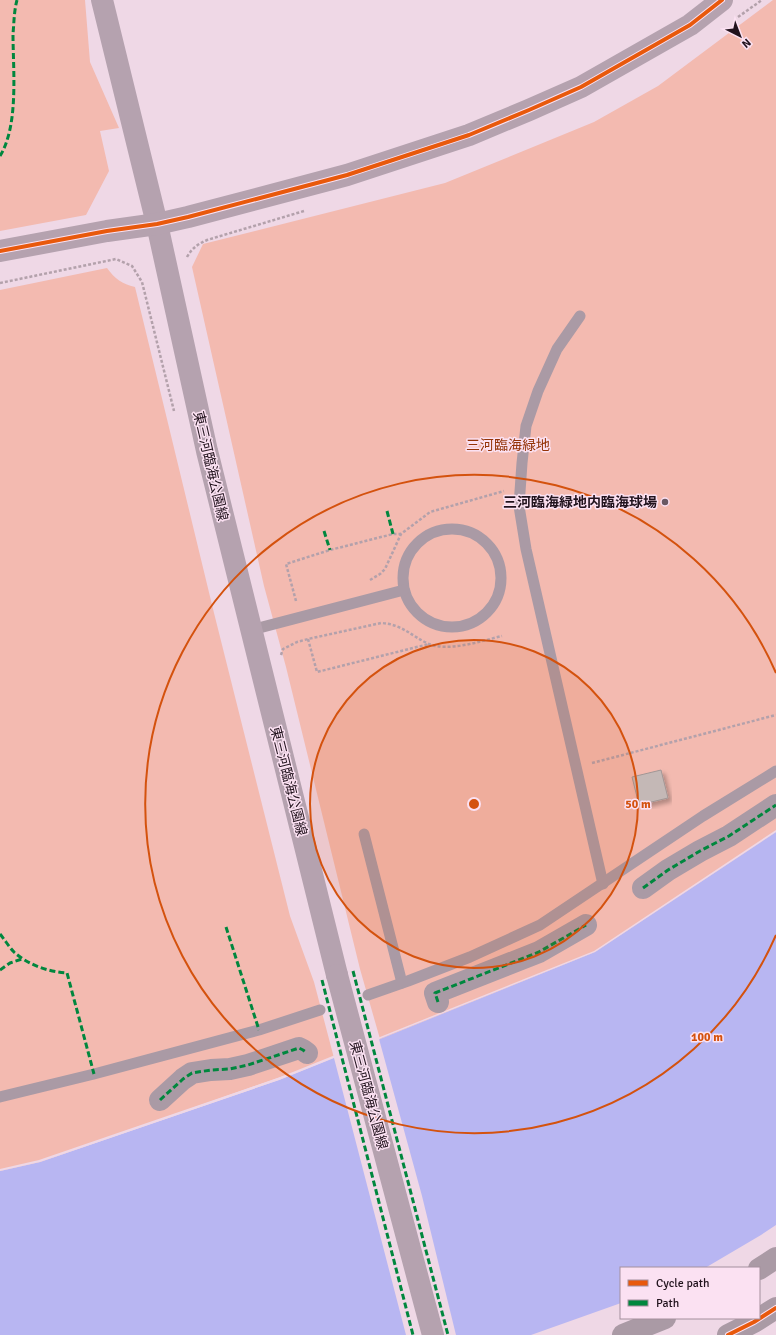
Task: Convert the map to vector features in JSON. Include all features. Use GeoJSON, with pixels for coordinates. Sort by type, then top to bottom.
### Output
{"type":"FeatureCollection","features":[{"type":"Feature","properties":{"kind":"main road","name":"東三河臨海公園線"},"geometry":{"type":"LineString","coordinates":[[102,0],[156,224],[207,451],[337,976],[433,1335]]}},
{"type":"Feature","properties":{"kind":"main road"},"geometry":{"type":"LineString","coordinates":[[0,251],[156,224],[195,215],[347,176],[469,135],[581,87],[690,25],[722,0]]}},
{"type":"Feature","properties":{"kind":"street"},"geometry":{"type":"LineString","coordinates":[[643,888],[668,870],[729,836],[776,805]]}},
{"type":"Feature","properties":{"kind":"street"},"geometry":{"type":"LineString","coordinates":[[438,1002],[434,993],[539,952],[586,925]]}},
{"type":"Feature","properties":{"kind":"street"},"geometry":{"type":"LineString","coordinates":[[160,1100],[183,1079],[192,1073],[230,1069],[248,1065],[299,1048],[307,1053]]}},
{"type":"Feature","properties":{"kind":"street"},"geometry":{"type":"LineString","coordinates":[[760,1267],[776,1258]]}},
{"type":"Feature","properties":{"kind":"street"},"geometry":{"type":"LineString","coordinates":[[760,1318],[776,1308]]}},
{"type":"Feature","properties":{"kind":"street"},"geometry":{"type":"LineString","coordinates":[[624,1335],[663,1319]]}},
{"type":"Feature","properties":{"kind":"street"},"geometry":{"type":"LineString","coordinates":[[728,1335],[759,1319]]}},
{"type":"Feature","properties":{"kind":"lane"},"geometry":{"type":"LineString","coordinates":[[580,316],[557,349],[538,391],[526,426],[519,506],[526,549],[603,884]]}},
{"type":"Feature","properties":{"kind":"lane"},"geometry":{"type":"LineString","coordinates":[[440,530],[460,530],[473,534],[488,545],[498,563],[501,579],[497,595],[493,603],[482,616],[464,625],[447,626],[424,618],[414,609],[404,590],[403,574],[407,559],[411,552],[415,546],[427,536],[440,530]]}},
{"type":"Feature","properties":{"kind":"lane"},"geometry":{"type":"LineString","coordinates":[[252,630],[404,590]]}},
{"type":"Feature","properties":{"kind":"lane"},"geometry":{"type":"LineString","coordinates":[[368,995],[402,984],[470,957],[540,925],[704,816],[776,771]]}},
{"type":"Feature","properties":{"kind":"lane"},"geometry":{"type":"LineString","coordinates":[[364,834],[402,984]]}},
{"type":"Feature","properties":{"kind":"lane"},"geometry":{"type":"LineString","coordinates":[[0,1097],[94,1074],[259,1030],[320,1010]]}},
{"type":"Feature","properties":{"kind":"path"},"geometry":{"type":"LineString","coordinates":[[737,17],[762,0]]}},
{"type":"Feature","properties":{"kind":"path"},"geometry":{"type":"LineString","coordinates":[[185,261],[192,249],[198,244],[207,240],[304,211]]}},
{"type":"Feature","properties":{"kind":"path"},"geometry":{"type":"LineString","coordinates":[[0,283],[116,259],[132,266],[142,282],[174,413]]}},
{"type":"Feature","properties":{"kind":"path"},"geometry":{"type":"LineString","coordinates":[[365,583],[380,574],[385,569],[401,534],[430,512],[520,487]]}},
{"type":"Feature","properties":{"kind":"path"},"geometry":{"type":"LineString","coordinates":[[291,603],[296,601],[286,564],[330,550],[393,534],[401,534]]}},
{"type":"Feature","properties":{"kind":"path"},"geometry":{"type":"LineString","coordinates":[[281,655],[283,649],[288,646],[308,639],[381,623],[389,623],[401,627],[429,644],[438,646],[449,647],[502,636]]}},
{"type":"Feature","properties":{"kind":"path"},"geometry":{"type":"LineString","coordinates":[[308,639],[317,672],[429,644]]}},
{"type":"Feature","properties":{"kind":"path"},"geometry":{"type":"LineString","coordinates":[[576,767],[776,715]]}},
{"type":"Feature","properties":{"kind":"green space"},"geometry":{"type":"Polygon","coordinates":[[[0,0],[85,0],[90,62],[119,128],[100,131],[109,171],[86,215],[0,231],[0,0]]]}},
{"type":"Feature","properties":{"kind":"green space","name":"三河臨海緑地"},"geometry":{"type":"Polygon","coordinates":[[[773,0],[776,0],[776,832],[595,952],[380,1039],[360,969],[286,667],[264,586],[192,267],[203,244],[445,183],[594,122],[658,86],[773,0]]]}},
{"type":"Feature","properties":{"kind":"green space"},"geometry":{"type":"Polygon","coordinates":[[[107,268],[119,280],[135,287],[214,613],[290,916],[314,982],[334,1058],[40,1162],[0,1171],[0,290],[107,268]]]}},
{"type":"Feature","properties":{"kind":"water"},"geometry":{"type":"Polygon","coordinates":[[[776,832],[776,1225],[761,1235],[707,1267],[620,1267],[620,1303],[531,1335],[0,1335],[0,1171],[40,1162],[279,1080],[595,952],[776,832]]]}},
{"type":"Feature","properties":{"kind":"pier"},"geometry":{"type":"Polygon","coordinates":[[[776,830],[776,832],[595,952],[379,1039],[422,1196],[456,1335],[406,1335],[334,1058],[279,1080],[40,1162],[0,1171],[0,1169],[39,1160],[278,1078],[594,951],[776,830]]]}},
{"type":"Feature","properties":{"kind":"building"},"geometry":{"type":"Polygon","coordinates":[[[661,770],[668,798],[639,805],[632,777],[661,770]]]}},
{"type":"Feature","properties":{"kind":"marked path"},"geometry":{"type":"LineString","coordinates":[[0,156],[10,129],[14,97],[13,34],[17,0]]}},
{"type":"Feature","properties":{"kind":"marked path"},"geometry":{"type":"LineString","coordinates":[[387,511],[393,534]]}},
{"type":"Feature","properties":{"kind":"marked path"},"geometry":{"type":"LineString","coordinates":[[324,531],[330,550]]}},
{"type":"Feature","properties":{"kind":"marked path"},"geometry":{"type":"LineString","coordinates":[[643,888],[668,870],[729,836],[776,805]]}},
{"type":"Feature","properties":{"kind":"marked path"},"geometry":{"type":"LineString","coordinates":[[438,1002],[435,993],[539,952],[586,925]]}},
{"type":"Feature","properties":{"kind":"marked path"},"geometry":{"type":"LineString","coordinates":[[226,927],[259,1030]]}},
{"type":"Feature","properties":{"kind":"marked path"},"geometry":{"type":"LineString","coordinates":[[0,934],[10,948],[26,961],[46,969],[67,973],[94,1074]]}},
{"type":"Feature","properties":{"kind":"marked path"},"geometry":{"type":"LineString","coordinates":[[0,970],[10,963],[22,959]]}},
{"type":"Feature","properties":{"kind":"marked path"},"geometry":{"type":"LineString","coordinates":[[353,971],[448,1335]]}},
{"type":"Feature","properties":{"kind":"marked path"},"geometry":{"type":"LineString","coordinates":[[322,980],[413,1335]]}},
{"type":"Feature","properties":{"kind":"marked path"},"geometry":{"type":"LineString","coordinates":[[160,1100],[183,1079],[192,1073],[230,1069],[248,1065],[299,1048],[307,1053]]}},
{"type":"Feature","properties":{"kind":"cycle path"},"geometry":{"type":"LineString","coordinates":[[0,251],[107,231],[157,224],[188,217],[347,175],[469,135],[581,87],[690,25],[722,0]]}},
{"type":"Feature","properties":{"kind":"cycle path"},"geometry":{"type":"LineString","coordinates":[[760,1318],[776,1308]]}},
{"type":"Feature","properties":{"kind":"cycle path"},"geometry":{"type":"LineString","coordinates":[[728,1335],[759,1319]]}},
{"type":"Feature","properties":{"kind":"place","name":"三河臨海緑地内臨海球場"},"geometry":{"type":"Point","coordinates":[665,502]}}]}
